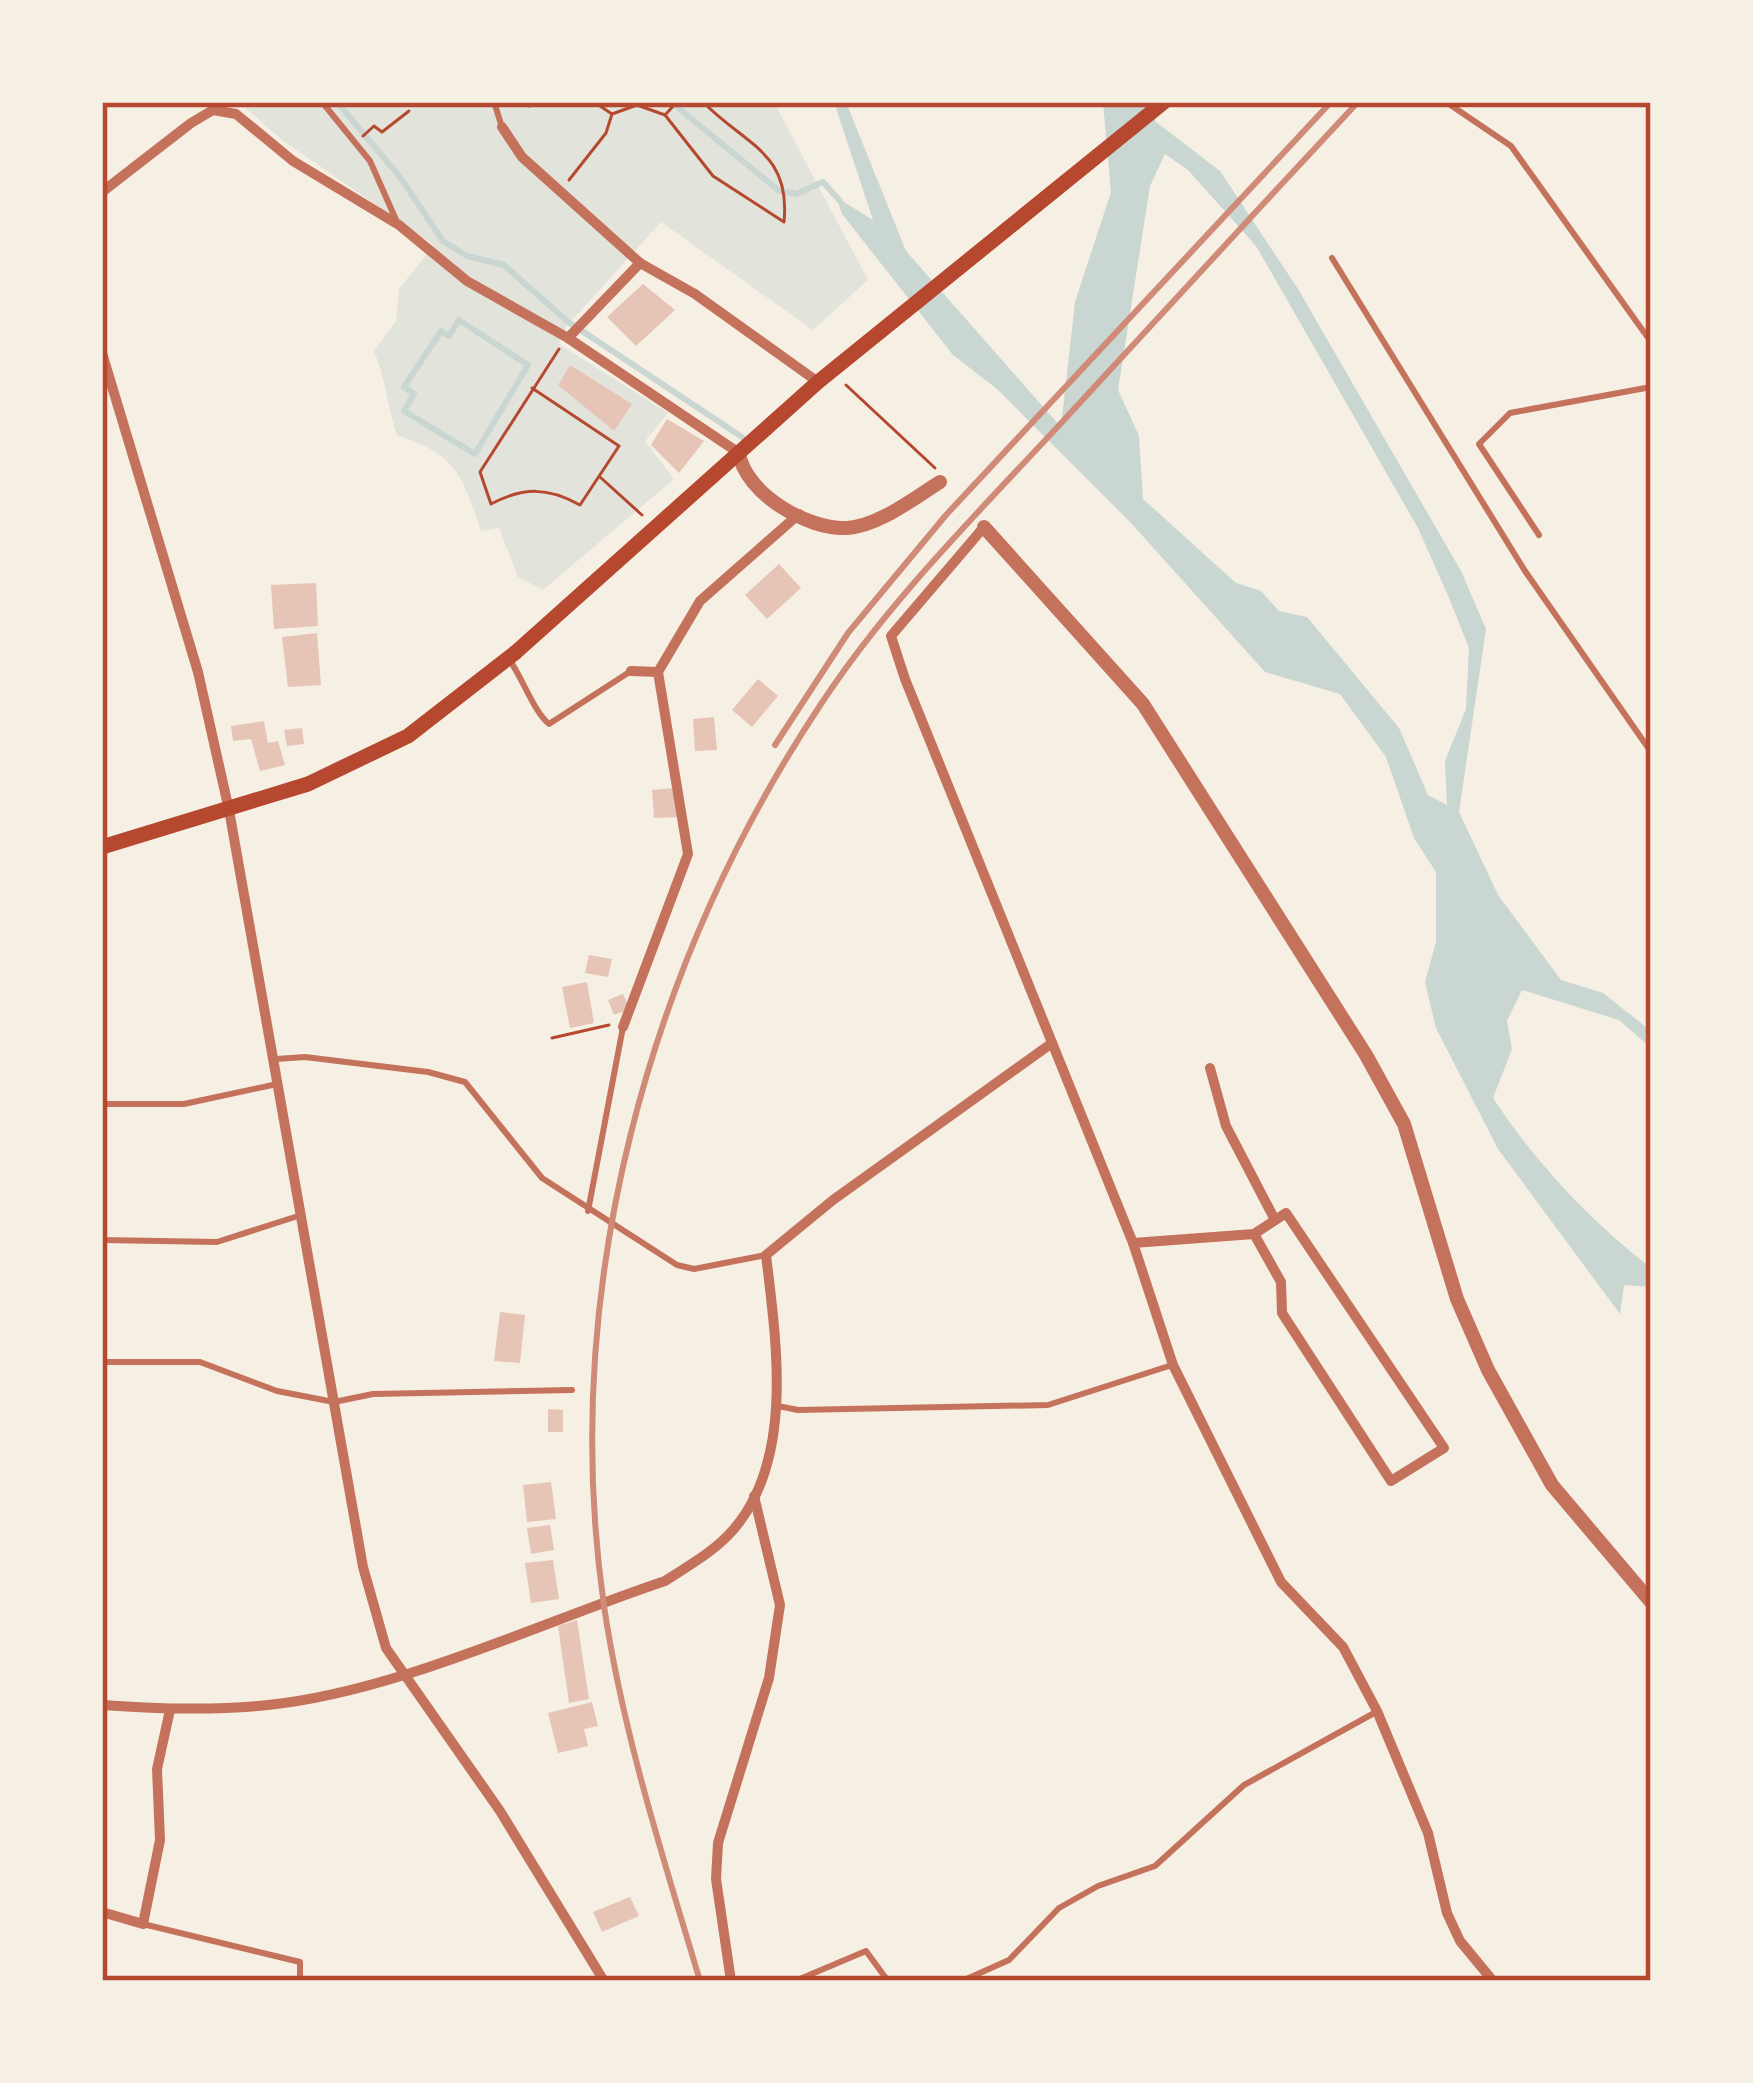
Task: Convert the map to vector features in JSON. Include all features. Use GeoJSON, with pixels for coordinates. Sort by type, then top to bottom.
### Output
{"type":"FeatureCollection","features":[{"type":"Feature","properties":{"kind":"main road"},"geometry":{"type":"LineString","coordinates":[[102,847],[340,772],[407,736],[508,658],[825,376],[1164,102]]}},
{"type":"Feature","properties":{"kind":"street"},"geometry":{"type":"LineString","coordinates":[[102,192],[213,110],[236,114],[293,161],[399,225],[486,293],[575,331],[739,453],[742,472],[755,486],[799,514],[845,528],[863,525],[940,482]]}},
{"type":"Feature","properties":{"kind":"street"},"geometry":{"type":"LineString","coordinates":[[502,127],[522,157],[640,263],[825,376]]}},
{"type":"Feature","properties":{"kind":"street"},"geometry":{"type":"LineString","coordinates":[[575,331],[640,263]]}},
{"type":"Feature","properties":{"kind":"street"},"geometry":{"type":"LineString","coordinates":[[102,353],[198,672],[229,810],[281,1083],[363,1567],[386,1648],[500,1811],[604,1981]]}},
{"type":"Feature","properties":{"kind":"street"},"geometry":{"type":"LineString","coordinates":[[623,1027],[688,854],[658,672],[700,601],[799,514]]}},
{"type":"Feature","properties":{"kind":"street"},"geometry":{"type":"LineString","coordinates":[[1493,1981],[1460,1941],[1408,1774],[1377,1711],[1343,1647],[1282,1582],[1173,1365],[1133,1243],[891,636],[985,527],[1144,704],[1366,1055],[1404,1124],[1457,1299],[1488,1370],[1552,1485],[1651,1602]]}},
{"type":"Feature","properties":{"kind":"street"},"geometry":{"type":"LineString","coordinates":[[631,671],[658,672]]}},
{"type":"Feature","properties":{"kind":"street"},"geometry":{"type":"LineString","coordinates":[[102,1705],[170,1710],[272,1705],[403,1673],[665,1581],[733,1530],[754,1496],[775,1405],[777,1349],[766,1256],[832,1201],[1052,1043]]}},
{"type":"Feature","properties":{"kind":"street"},"geometry":{"type":"LineString","coordinates":[[1210,1069],[1226,1126],[1275,1220]]}},
{"type":"Feature","properties":{"kind":"street"},"geometry":{"type":"LineString","coordinates":[[1133,1243],[1254,1234],[1286,1213],[1444,1448],[1391,1481],[1282,1312],[1281,1282],[1254,1234]]}},
{"type":"Feature","properties":{"kind":"street"},"geometry":{"type":"LineString","coordinates":[[731,1981],[716,1880],[718,1843],[770,1678],[780,1605],[754,1496]]}},
{"type":"Feature","properties":{"kind":"street"},"geometry":{"type":"LineString","coordinates":[[102,1912],[143,1924],[160,1840],[157,1769],[170,1710]]}},
{"type":"Feature","properties":{"kind":"lane"},"geometry":{"type":"LineString","coordinates":[[322,102],[370,161],[399,225]]}},
{"type":"Feature","properties":{"kind":"lane"},"geometry":{"type":"LineString","coordinates":[[494,102],[502,127]]}},
{"type":"Feature","properties":{"kind":"lane"},"geometry":{"type":"LineString","coordinates":[[1446,102],[1511,146],[1651,342]]}},
{"type":"Feature","properties":{"kind":"lane"},"geometry":{"type":"LineString","coordinates":[[1331,258],[1525,571],[1651,752]]}},
{"type":"Feature","properties":{"kind":"lane"},"geometry":{"type":"LineString","coordinates":[[1539,535],[1479,444],[1510,413],[1651,387]]}},
{"type":"Feature","properties":{"kind":"lane"},"geometry":{"type":"LineString","coordinates":[[508,658],[531,689],[537,714],[549,724],[631,671]]}},
{"type":"Feature","properties":{"kind":"lane"},"geometry":{"type":"LineString","coordinates":[[588,1211],[623,1027]]}},
{"type":"Feature","properties":{"kind":"lane"},"geometry":{"type":"LineString","coordinates":[[276,1059],[305,1057],[428,1072],[465,1082],[542,1178],[588,1211],[694,1269],[766,1256]]}},
{"type":"Feature","properties":{"kind":"lane"},"geometry":{"type":"LineString","coordinates":[[102,1103],[184,1104],[281,1083]]}},
{"type":"Feature","properties":{"kind":"lane"},"geometry":{"type":"LineString","coordinates":[[102,1240],[217,1242],[301,1215]]}},
{"type":"Feature","properties":{"kind":"lane"},"geometry":{"type":"LineString","coordinates":[[102,1362],[200,1362],[277,1391],[334,1402],[373,1394],[572,1390]]}},
{"type":"Feature","properties":{"kind":"lane"},"geometry":{"type":"LineString","coordinates":[[775,1405],[798,1410],[1048,1405],[1173,1365]]}},
{"type":"Feature","properties":{"kind":"lane"},"geometry":{"type":"LineString","coordinates":[[962,1981],[1009,1960],[1059,1908],[1098,1886],[1155,1866],[1244,1785],[1377,1711]]}},
{"type":"Feature","properties":{"kind":"lane"},"geometry":{"type":"LineString","coordinates":[[143,1924],[300,1962],[300,1981]]}},
{"type":"Feature","properties":{"kind":"lane"},"geometry":{"type":"LineString","coordinates":[[796,1981],[866,1951],[887,1981]]}},
{"type":"Feature","properties":{"kind":"path"},"geometry":{"type":"LineString","coordinates":[[530,106],[550,102]]}},
{"type":"Feature","properties":{"kind":"path"},"geometry":{"type":"LineString","coordinates":[[594,102],[612,114]]}},
{"type":"Feature","properties":{"kind":"path"},"geometry":{"type":"LineString","coordinates":[[667,112],[677,102]]}},
{"type":"Feature","properties":{"kind":"path"},"geometry":{"type":"LineString","coordinates":[[612,114],[637,105],[667,112],[713,176],[752,206],[784,222],[788,188],[760,146],[728,128],[703,102]]}},
{"type":"Feature","properties":{"kind":"path"},"geometry":{"type":"LineString","coordinates":[[370,129],[382,132],[409,111]]}},
{"type":"Feature","properties":{"kind":"path"},"geometry":{"type":"LineString","coordinates":[[560,190],[606,133],[612,114]]}},
{"type":"Feature","properties":{"kind":"path"},"geometry":{"type":"LineString","coordinates":[[532,388],[619,446],[580,505],[554,490],[514,492],[491,504],[480,472],[532,388],[575,331]]}},
{"type":"Feature","properties":{"kind":"path"},"geometry":{"type":"LineString","coordinates":[[825,376],[932,460],[940,482]]}},
{"type":"Feature","properties":{"kind":"path"},"geometry":{"type":"LineString","coordinates":[[599,476],[656,527]]}},
{"type":"Feature","properties":{"kind":"path"},"geometry":{"type":"LineString","coordinates":[[552,1038],[608,1024],[623,1027]]}},
{"type":"Feature","properties":{"kind":"shaded area"},"geometry":{"type":"Polygon","coordinates":[[[239,102],[774,102],[868,280],[813,330],[661,222],[566,327],[559,344],[668,413],[645,441],[674,479],[543,590],[518,577],[499,528],[481,531],[462,481],[445,459],[397,435],[374,351],[396,321],[399,289],[434,245],[282,140],[239,102]]]}},
{"type":"Feature","properties":{"kind":"shaded area"},"geometry":{"type":"Polygon","coordinates":[[[834,102],[846,102],[906,251],[1061,427],[1075,302],[1111,192],[1103,102],[1150,102],[1156,122],[1220,171],[1298,289],[1461,571],[1486,629],[1459,812],[1498,895],[1561,980],[1603,993],[1651,1031],[1651,1048],[1619,1020],[1522,990],[1507,1021],[1512,1049],[1493,1098],[1565,1189],[1651,1268],[1651,1287],[1624,1285],[1620,1314],[1498,1149],[1436,1028],[1425,982],[1436,942],[1436,872],[1414,838],[1386,757],[1340,694],[1265,672],[1131,523],[997,389],[953,355],[842,214],[836,197],[873,220],[834,102]],[[1165,154],[1150,186],[1118,390],[1139,436],[1143,499],[1236,583],[1261,591],[1279,611],[1307,617],[1399,728],[1428,795],[1447,805],[1445,761],[1466,709],[1469,648],[1449,598],[1418,528],[1256,246],[1188,170],[1165,154]]]}},
{"type":"Feature","properties":{"kind":"building"},"geometry":{"type":"Polygon","coordinates":[[[643,284],[675,310],[636,346],[607,317],[643,284]]]}},
{"type":"Feature","properties":{"kind":"building"},"geometry":{"type":"Polygon","coordinates":[[[570,365],[632,404],[614,431],[558,385],[570,365]]]}},
{"type":"Feature","properties":{"kind":"building"},"geometry":{"type":"Polygon","coordinates":[[[667,419],[704,441],[679,473],[651,445],[667,419]]]}},
{"type":"Feature","properties":{"kind":"building"},"geometry":{"type":"Polygon","coordinates":[[[779,564],[801,588],[767,619],[745,595],[779,564]]]}},
{"type":"Feature","properties":{"kind":"building"},"geometry":{"type":"Polygon","coordinates":[[[316,583],[318,626],[274,629],[271,585],[316,583]]]}},
{"type":"Feature","properties":{"kind":"building"},"geometry":{"type":"Polygon","coordinates":[[[317,633],[321,685],[288,687],[282,637],[317,633]]]}},
{"type":"Feature","properties":{"kind":"building"},"geometry":{"type":"Polygon","coordinates":[[[758,679],[778,696],[752,727],[732,710],[758,679]]]}},
{"type":"Feature","properties":{"kind":"building"},"geometry":{"type":"Polygon","coordinates":[[[714,717],[717,750],[695,751],[693,719],[714,717]]]}},
{"type":"Feature","properties":{"kind":"building"},"geometry":{"type":"Polygon","coordinates":[[[264,721],[268,743],[278,741],[285,765],[260,771],[251,739],[233,741],[231,726],[264,721]]]}},
{"type":"Feature","properties":{"kind":"building"},"geometry":{"type":"Polygon","coordinates":[[[302,728],[304,744],[287,746],[284,730],[302,728]]]}},
{"type":"Feature","properties":{"kind":"building"},"geometry":{"type":"Polygon","coordinates":[[[673,788],[680,817],[654,818],[652,790],[673,788]]]}},
{"type":"Feature","properties":{"kind":"building"},"geometry":{"type":"Polygon","coordinates":[[[589,955],[612,959],[608,977],[585,973],[589,955]]]}},
{"type":"Feature","properties":{"kind":"building"},"geometry":{"type":"Polygon","coordinates":[[[587,982],[594,1023],[570,1028],[562,987],[587,982]]]}},
{"type":"Feature","properties":{"kind":"building"},"geometry":{"type":"Polygon","coordinates":[[[623,994],[630,1009],[614,1015],[608,1000],[623,994]]]}},
{"type":"Feature","properties":{"kind":"building"},"geometry":{"type":"Polygon","coordinates":[[[500,1312],[525,1315],[520,1363],[494,1361],[500,1312]]]}},
{"type":"Feature","properties":{"kind":"building"},"geometry":{"type":"Polygon","coordinates":[[[548,1409],[563,1410],[563,1432],[548,1432],[548,1409]]]}},
{"type":"Feature","properties":{"kind":"building"},"geometry":{"type":"Polygon","coordinates":[[[551,1482],[556,1519],[527,1522],[523,1485],[551,1482]]]}},
{"type":"Feature","properties":{"kind":"building"},"geometry":{"type":"Polygon","coordinates":[[[550,1525],[554,1550],[531,1554],[527,1528],[550,1525]]]}},
{"type":"Feature","properties":{"kind":"building"},"geometry":{"type":"Polygon","coordinates":[[[553,1560],[559,1599],[531,1603],[525,1563],[553,1560]]]}},
{"type":"Feature","properties":{"kind":"building"},"geometry":{"type":"Polygon","coordinates":[[[577,1620],[589,1699],[569,1703],[558,1626],[577,1620]]]}},
{"type":"Feature","properties":{"kind":"building"},"geometry":{"type":"Polygon","coordinates":[[[592,1702],[598,1726],[584,1729],[588,1746],[558,1753],[548,1713],[592,1702]]]}},
{"type":"Feature","properties":{"kind":"building"},"geometry":{"type":"Polygon","coordinates":[[[630,1897],[639,1916],[602,1932],[593,1912],[630,1897]]]}},
{"type":"Feature","properties":{"kind":"waterway"},"geometry":{"type":"LineString","coordinates":[[337,102],[400,177],[443,241],[467,256],[504,265],[567,321],[742,437]]}},
{"type":"Feature","properties":{"kind":"waterway"},"geometry":{"type":"LineString","coordinates":[[671,102],[778,190],[796,194],[823,182],[840,201]]}},
{"type":"Feature","properties":{"kind":"waterway"},"geometry":{"type":"LineString","coordinates":[[459,320],[528,365],[475,454],[404,411],[414,394],[404,387],[441,331],[449,336],[459,320]]}},
{"type":"Feature","properties":{"kind":"railway"},"geometry":{"type":"LineString","coordinates":[[775,745],[848,633],[946,515],[1331,102]]}},
{"type":"Feature","properties":{"kind":"railway"},"geometry":{"type":"LineString","coordinates":[[700,1981],[622,1701],[604,1606],[593,1488],[594,1369],[607,1252],[630,1136],[664,1022],[707,911],[760,805],[846,668],[960,531],[1358,102]]}}]}
